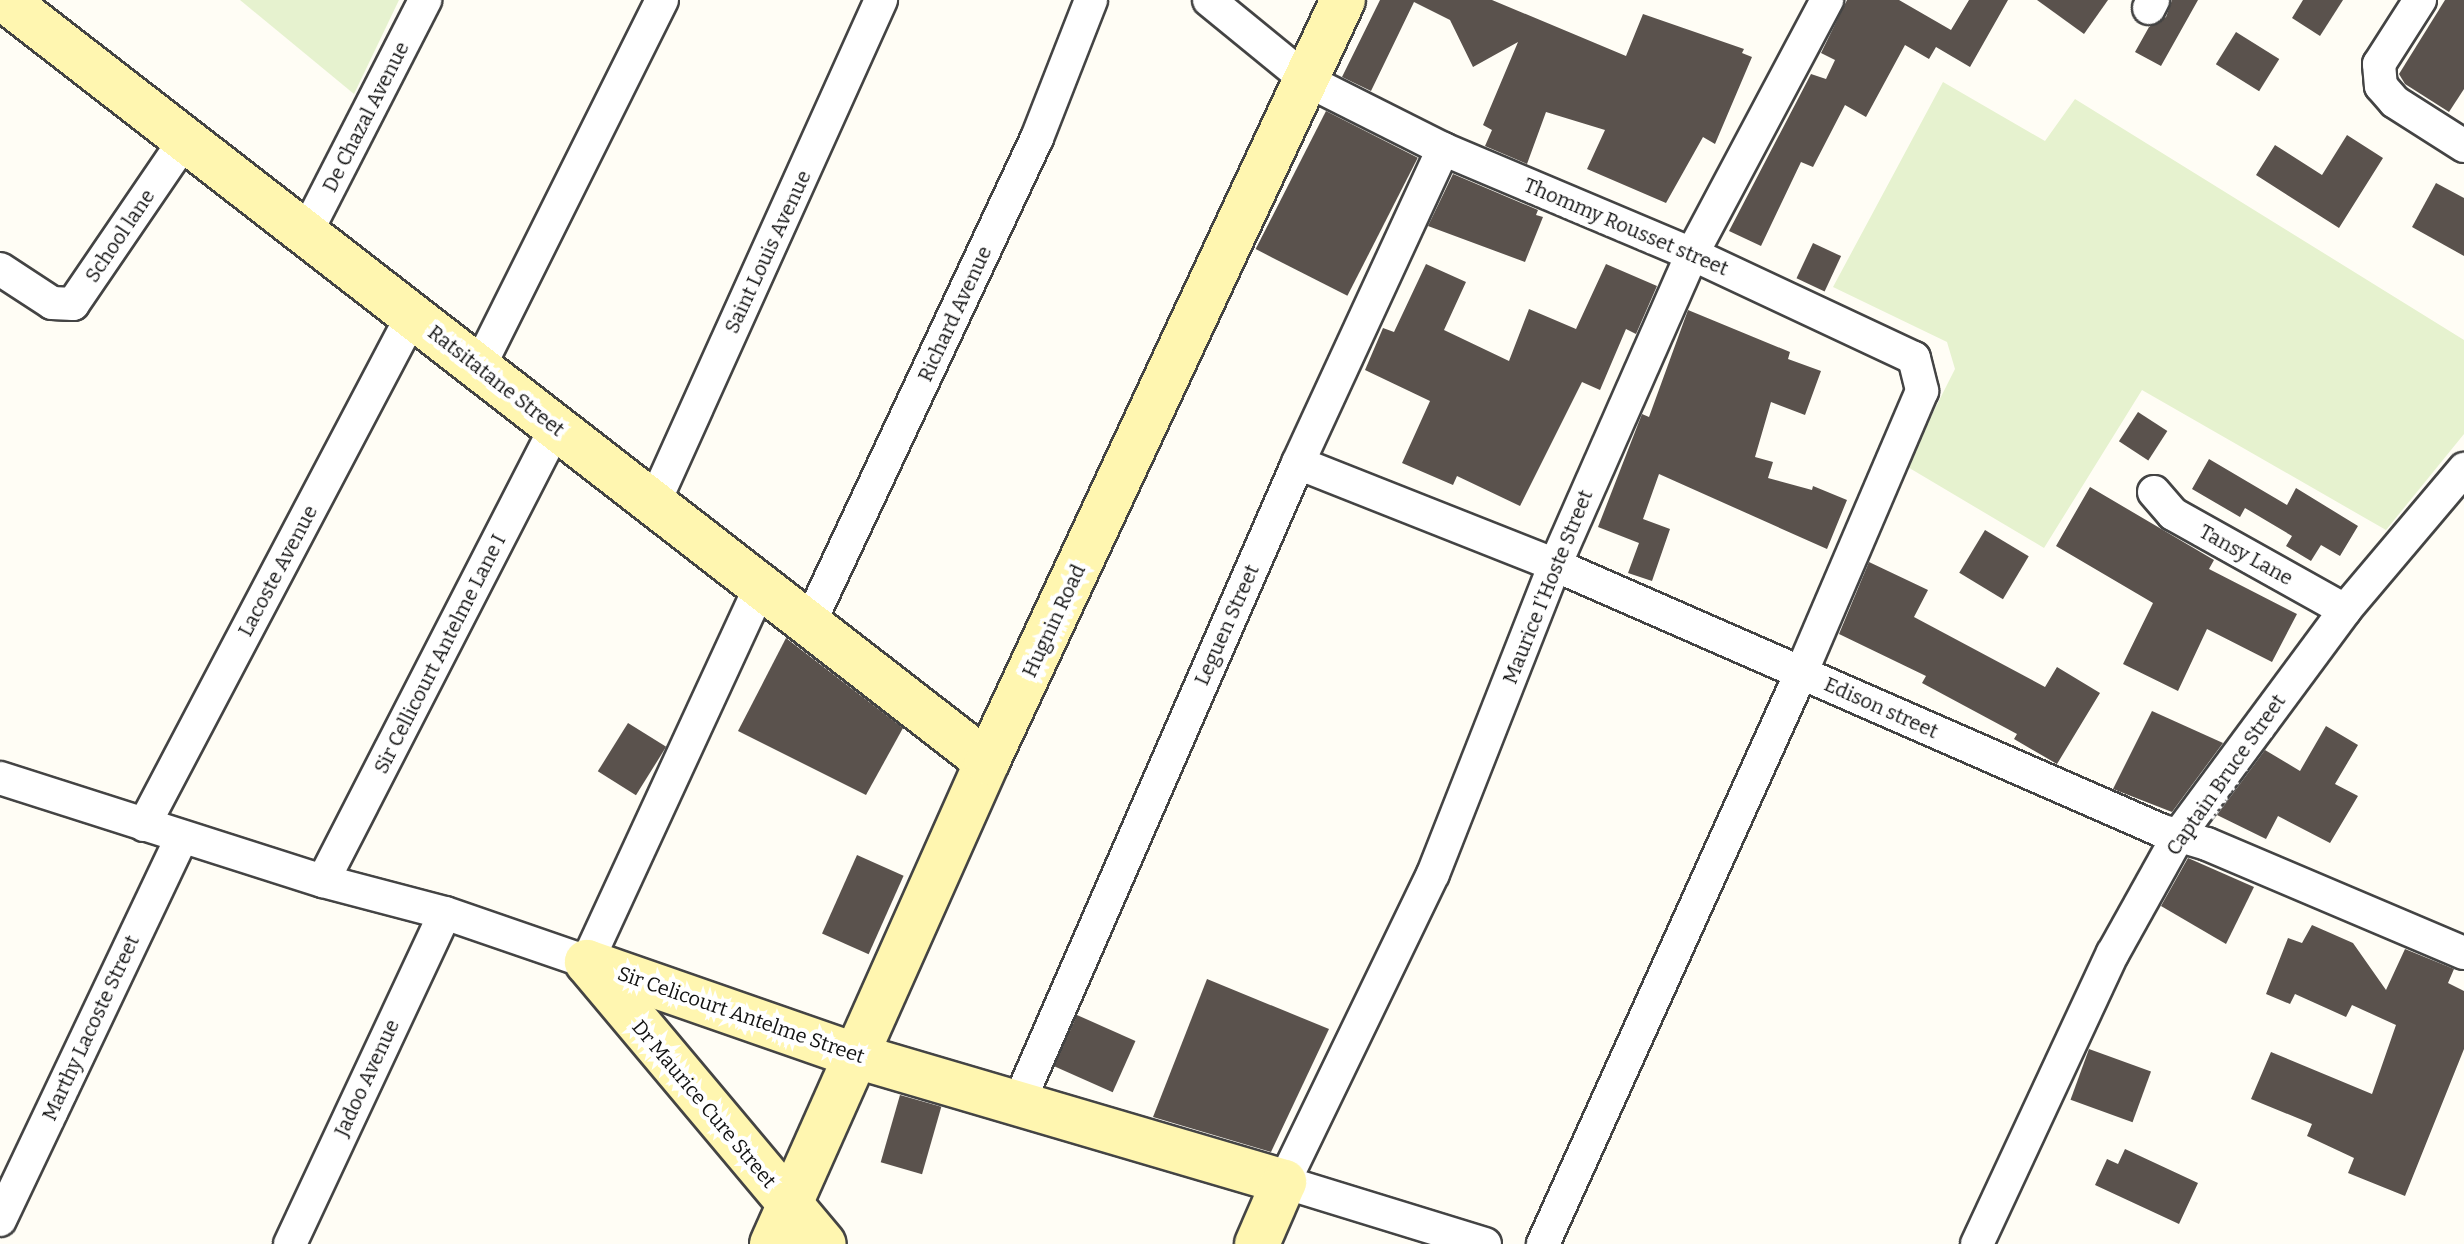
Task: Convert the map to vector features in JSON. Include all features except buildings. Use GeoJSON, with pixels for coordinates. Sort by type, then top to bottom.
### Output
{"type":"FeatureCollection","features":[{"type":"Feature","properties":{"kind":"main road","name":"Ratsitatane Street"},"geometry":{"type":"LineString","coordinates":[[5,0],[987,762]]}},
{"type":"Feature","properties":{"kind":"main road","name":"Hugnin Road"},"geometry":{"type":"LineString","coordinates":[[781,1226],[860,1057],[987,762],[1308,81],[1343,0]]}},
{"type":"Feature","properties":{"kind":"main road","name":"Sir Celicourt Antelme Street"},"geometry":{"type":"LineString","coordinates":[[587,962],[860,1057],[1284,1182]]}},
{"type":"Feature","properties":{"kind":"main road","name":"Dr Maurice Cure Street"},"geometry":{"type":"LineString","coordinates":[[587,962],[781,1226],[824,1244]]}},
{"type":"Feature","properties":{"kind":"main road"},"geometry":{"type":"LineString","coordinates":[[1257,1244],[1284,1182]]}},
{"type":"Feature","properties":{"kind":"street","name":"De Chazal Avenue"},"geometry":{"type":"LineString","coordinates":[[306,233],[425,0]]}},
{"type":"Feature","properties":{"kind":"street"},"geometry":{"type":"LineString","coordinates":[[479,367],[662,0]]}},
{"type":"Feature","properties":{"kind":"street","name":"Saint Louis Avenue"},"geometry":{"type":"LineString","coordinates":[[654,503],[881,0]]}},
{"type":"Feature","properties":{"kind":"street","name":"Richard Avenue"},"geometry":{"type":"LineString","coordinates":[[809,624],[1037,138],[1091,0]]}},
{"type":"Feature","properties":{"kind":"street","name":"Thommy Rousset street"},"geometry":{"type":"LineString","coordinates":[[1209,0],[1308,81],[1443,149],[1692,254],[1914,358],[1922,391],[1801,673]]}},
{"type":"Feature","properties":{"kind":"street","name":"Maurice I'Hoste Street"},"geometry":{"type":"LineString","coordinates":[[1284,1182],[1433,874],[1555,565],[1692,254],[1827,0]]}},
{"type":"Feature","properties":{"kind":"street"},"geometry":{"type":"LineString","coordinates":[[2420,0],[2379,64],[2381,86],[2395,102],[2464,146]]}},
{"type":"Feature","properties":{"kind":"street","name":"School lane"},"geometry":{"type":"LineString","coordinates":[[0,269],[52,303],[73,304],[185,140]]}},
{"type":"Feature","properties":{"kind":"street","name":"Leguen Street"},"geometry":{"type":"LineString","coordinates":[[1018,1104],[1298,463],[1443,149]]}},
{"type":"Feature","properties":{"kind":"street","name":"Lacoste Avenue"},"geometry":{"type":"LineString","coordinates":[[144,825],[412,316]]}},
{"type":"Feature","properties":{"kind":"street","name":"Sir Cellicourt Antelme Lane I"},"geometry":{"type":"LineString","coordinates":[[323,881],[556,427]]}},
{"type":"Feature","properties":{"kind":"street","name":"Edison street"},"geometry":{"type":"LineString","coordinates":[[1298,463],[1555,565],[2178,836],[2464,953]]}},
{"type":"Feature","properties":{"kind":"street","name":"Captain Bruce Street"},"geometry":{"type":"LineString","coordinates":[[1977,1244],[2113,953],[2178,836],[2345,610],[2464,469]]}},
{"type":"Feature","properties":{"kind":"street","name":"Tansy Lane"},"geometry":{"type":"LineString","coordinates":[[2154,492],[2173,514],[2345,610]]}},
{"type":"Feature","properties":{"kind":"street"},"geometry":{"type":"LineString","coordinates":[[587,962],[761,586]]}},
{"type":"Feature","properties":{"kind":"street"},"geometry":{"type":"LineString","coordinates":[[1543,1244],[1801,673]]}},
{"type":"Feature","properties":{"kind":"street","name":"Sir Celicourt Antelme Street"},"geometry":{"type":"LineString","coordinates":[[0,778],[323,881],[445,913],[587,962]]}},
{"type":"Feature","properties":{"kind":"street","name":"Marthy Lacoste Street"},"geometry":{"type":"LineString","coordinates":[[0,1220],[182,837]]}},
{"type":"Feature","properties":{"kind":"street","name":"Jadoo Avenue"},"geometry":{"type":"LineString","coordinates":[[290,1244],[445,913]]}},
{"type":"Feature","properties":{"kind":"street","name":"Sir Celicourt Antelme Street"},"geometry":{"type":"LineString","coordinates":[[1284,1182],[1485,1244]]}},
{"type":"Feature","properties":{"kind":"green space"},"geometry":{"type":"Polygon","coordinates":[[[240,0],[399,0],[354,94],[240,0]]]}},
{"type":"Feature","properties":{"kind":"green space"},"geometry":{"type":"Polygon","coordinates":[[[1943,82],[2045,141],[2075,99],[2464,340],[2464,434],[2386,530],[2142,390],[2044,548],[1906,466],[1955,369],[1947,342],[1833,287],[1943,82]]]}}]}
